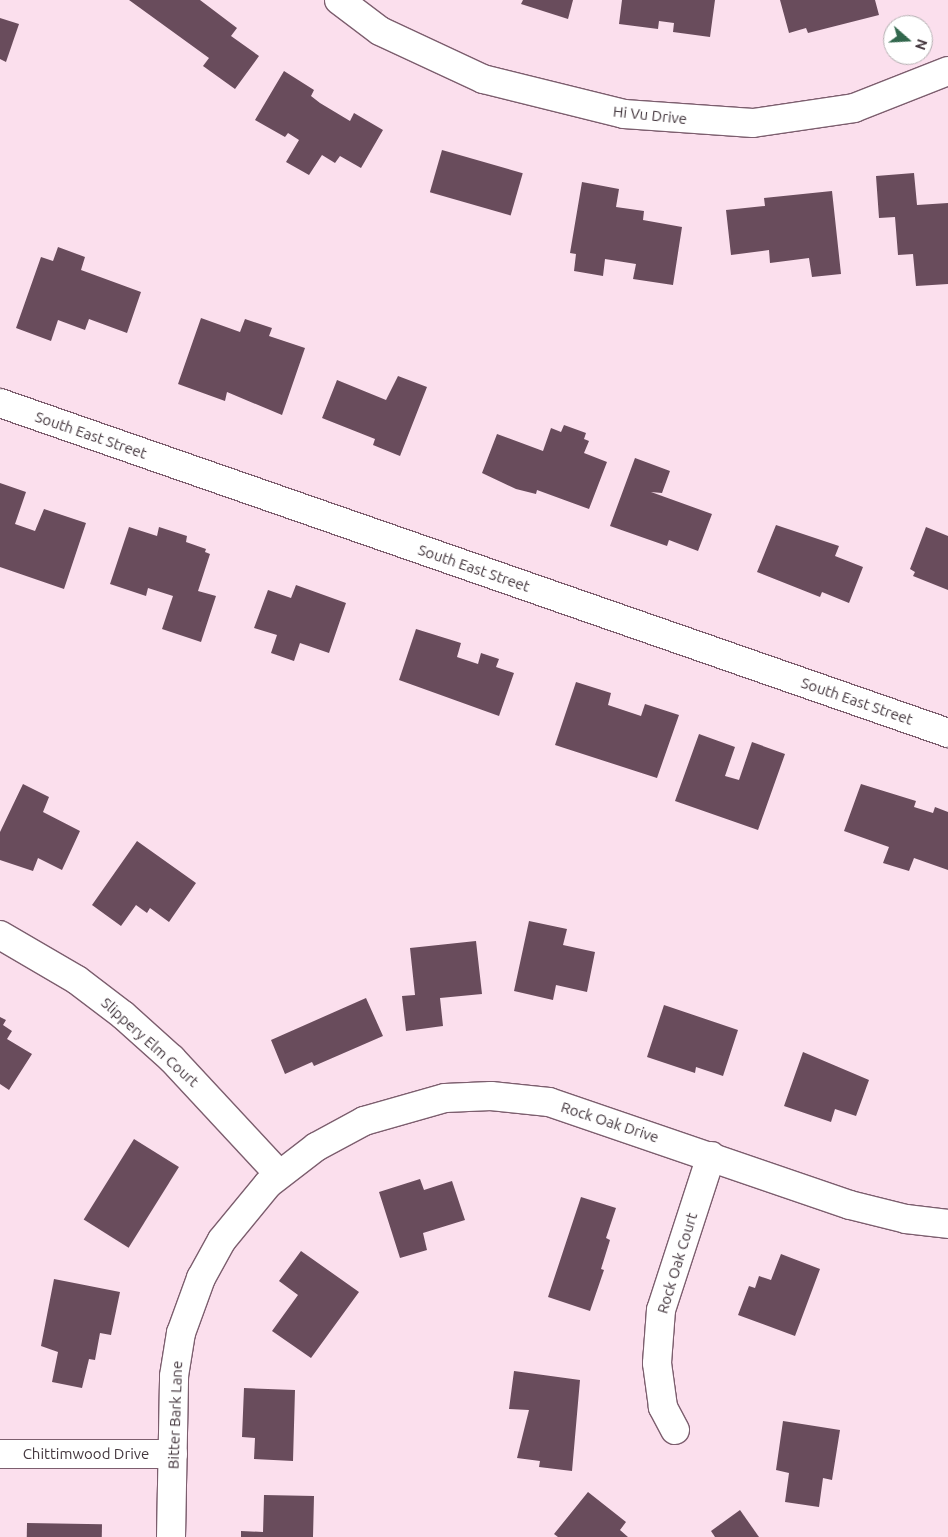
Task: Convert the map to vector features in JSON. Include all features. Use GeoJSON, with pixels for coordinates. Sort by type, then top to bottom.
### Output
{"type":"FeatureCollection","features":[{"type":"Feature","properties":{"kind":"street","name":"Hi Vu Drive"},"geometry":{"type":"LineString","coordinates":[[339,0],[380,31],[482,79],[624,114],[752,123],[854,108],[948,71]]}},
{"type":"Feature","properties":{"kind":"street","name":"South East Street"},"geometry":{"type":"LineString","coordinates":[[0,403],[948,733]]}},
{"type":"Feature","properties":{"kind":"street","name":"Slippery Elm Court"},"geometry":{"type":"LineString","coordinates":[[0,935],[77,980],[123,1015],[172,1059],[280,1174]]}},
{"type":"Feature","properties":{"kind":"street","name":"Rock Oak Drive"},"geometry":{"type":"LineString","coordinates":[[280,1174],[316,1147],[364,1121],[417,1104],[475,1096],[563,1105],[850,1205],[948,1224]]}},
{"type":"Feature","properties":{"kind":"street","name":"Rock Oak Court"},"geometry":{"type":"LineString","coordinates":[[675,1430],[664,1407],[657,1363],[661,1310],[711,1156]]}},
{"type":"Feature","properties":{"kind":"street","name":"Bitter Bark Lane"},"geometry":{"type":"LineString","coordinates":[[172,1537],[174,1376],[181,1333],[201,1278],[222,1240],[280,1174]]}},
{"type":"Feature","properties":{"kind":"street","name":"Chittimwood Drive"},"geometry":{"type":"LineString","coordinates":[[0,1454],[173,1454]]}},
{"type":"Feature","properties":{"kind":"building"},"geometry":{"type":"Polygon","coordinates":[[[129,0],[200,0],[237,28],[231,36],[259,56],[235,89],[203,66],[209,58],[129,0]]]}},
{"type":"Feature","properties":{"kind":"building"},"geometry":{"type":"Polygon","coordinates":[[[523,0],[573,0],[568,19],[521,4],[523,0]]]}},
{"type":"Feature","properties":{"kind":"building"},"geometry":{"type":"Polygon","coordinates":[[[622,0],[715,0],[710,37],[673,32],[674,23],[659,21],[658,29],[619,24],[622,0]]]}},
{"type":"Feature","properties":{"kind":"building"},"geometry":{"type":"Polygon","coordinates":[[[780,0],[875,0],[879,15],[808,33],[806,28],[789,33],[780,0]]]}},
{"type":"Feature","properties":{"kind":"building"},"geometry":{"type":"Polygon","coordinates":[[[0,18],[19,24],[6,62],[0,59],[0,18]]]}},
{"type":"Feature","properties":{"kind":"building"},"geometry":{"type":"Polygon","coordinates":[[[284,71],[314,90],[311,96],[320,103],[350,121],[354,113],[383,130],[361,168],[340,156],[335,163],[322,155],[309,175],[286,162],[299,140],[288,133],[285,137],[255,120],[284,71]]]}},
{"type":"Feature","properties":{"kind":"building"},"geometry":{"type":"Polygon","coordinates":[[[442,150],[523,173],[511,215],[430,192],[442,150]]]}},
{"type":"Feature","properties":{"kind":"building"},"geometry":{"type":"Polygon","coordinates":[[[914,173],[917,205],[948,203],[948,284],[916,286],[913,254],[898,255],[895,217],[879,218],[876,176],[914,173]]]}},
{"type":"Feature","properties":{"kind":"building"},"geometry":{"type":"Polygon","coordinates":[[[582,182],[619,189],[616,207],[644,211],[643,220],[682,227],[673,285],[633,279],[636,264],[605,259],[603,276],[574,271],[576,254],[570,253],[582,182]]]}},
{"type":"Feature","properties":{"kind":"building"},"geometry":{"type":"Polygon","coordinates":[[[832,191],[841,274],[812,277],[809,258],[770,263],[769,250],[731,255],[726,210],[765,206],[764,198],[832,191]]]}},
{"type":"Feature","properties":{"kind":"building"},"geometry":{"type":"Polygon","coordinates":[[[58,247],[85,257],[81,270],[141,292],[127,333],[89,319],[85,330],[58,320],[51,341],[16,328],[41,257],[53,261],[58,247]]]}},
{"type":"Feature","properties":{"kind":"building"},"geometry":{"type":"Polygon","coordinates":[[[201,318],[240,332],[245,319],[272,328],[269,336],[305,348],[282,415],[227,392],[225,401],[178,384],[201,318]]]}},
{"type":"Feature","properties":{"kind":"building"},"geometry":{"type":"Polygon","coordinates":[[[398,376],[427,387],[400,456],[373,445],[375,439],[322,418],[337,380],[386,400],[398,376]]]}},
{"type":"Feature","properties":{"kind":"building"},"geometry":{"type":"Polygon","coordinates":[[[564,425],[586,433],[584,439],[589,441],[584,453],[607,462],[589,509],[537,490],[536,494],[516,489],[482,473],[497,434],[543,451],[551,428],[561,432],[564,425]]]}},
{"type":"Feature","properties":{"kind":"building"},"geometry":{"type":"Polygon","coordinates":[[[635,458],[670,471],[662,493],[651,492],[712,514],[698,551],[669,540],[667,546],[610,526],[635,458]]]}},
{"type":"Feature","properties":{"kind":"building"},"geometry":{"type":"Polygon","coordinates":[[[0,483],[26,492],[15,524],[35,531],[44,509],[86,523],[64,589],[0,567],[0,483]]]}},
{"type":"Feature","properties":{"kind":"building"},"geometry":{"type":"Polygon","coordinates":[[[776,525],[839,546],[835,556],[863,567],[849,603],[822,592],[820,597],[757,572],[776,525]]]}},
{"type":"Feature","properties":{"kind":"building"},"geometry":{"type":"Polygon","coordinates":[[[129,527],[157,536],[159,527],[187,536],[186,542],[206,549],[205,552],[210,554],[198,591],[216,596],[201,642],[162,629],[173,596],[148,588],[146,596],[110,584],[129,527]]]}},
{"type":"Feature","properties":{"kind":"building"},"geometry":{"type":"Polygon","coordinates":[[[926,527],[948,536],[948,590],[913,576],[915,572],[910,569],[926,527]]]}},
{"type":"Feature","properties":{"kind":"building"},"geometry":{"type":"Polygon","coordinates":[[[296,585],[346,603],[329,653],[300,643],[294,661],[271,653],[277,635],[254,628],[268,590],[291,598],[296,585]]]}},
{"type":"Feature","properties":{"kind":"building"},"geometry":{"type":"Polygon","coordinates":[[[416,629],[461,643],[457,657],[478,664],[481,653],[499,659],[496,667],[514,673],[499,716],[399,680],[416,629]]]}},
{"type":"Feature","properties":{"kind":"building"},"geometry":{"type":"Polygon","coordinates":[[[576,682],[611,693],[608,705],[641,716],[645,704],[679,715],[657,778],[555,745],[576,682]]]}},
{"type":"Feature","properties":{"kind":"building"},"geometry":{"type":"Polygon","coordinates":[[[699,734],[735,747],[725,776],[739,780],[752,742],[785,754],[758,830],[675,801],[699,734]]]}},
{"type":"Feature","properties":{"kind":"building"},"geometry":{"type":"Polygon","coordinates":[[[23,784],[49,797],[43,812],[80,831],[62,870],[38,858],[33,871],[0,860],[0,832],[23,784]]]}},
{"type":"Feature","properties":{"kind":"building"},"geometry":{"type":"Polygon","coordinates":[[[861,784],[916,801],[914,807],[933,813],[935,807],[948,812],[948,870],[914,858],[909,871],[883,863],[889,847],[844,831],[861,784]]]}},
{"type":"Feature","properties":{"kind":"building"},"geometry":{"type":"Polygon","coordinates":[[[137,841],[196,883],[169,922],[150,908],[147,913],[136,905],[121,926],[92,905],[137,841]]]}},
{"type":"Feature","properties":{"kind":"building"},"geometry":{"type":"Polygon","coordinates":[[[529,921],[567,929],[563,945],[595,952],[587,992],[556,985],[553,1000],[514,991],[529,921]]]}},
{"type":"Feature","properties":{"kind":"building"},"geometry":{"type":"Polygon","coordinates":[[[476,941],[482,994],[440,998],[443,1026],[406,1031],[402,996],[415,995],[410,948],[476,941]]]}},
{"type":"Feature","properties":{"kind":"building"},"geometry":{"type":"Polygon","coordinates":[[[366,998],[383,1036],[314,1066],[312,1062],[285,1074],[271,1040],[366,998]]]}},
{"type":"Feature","properties":{"kind":"building"},"geometry":{"type":"Polygon","coordinates":[[[664,1005],[738,1030],[723,1076],[696,1067],[695,1073],[647,1057],[664,1005]]]}},
{"type":"Feature","properties":{"kind":"building"},"geometry":{"type":"Polygon","coordinates":[[[0,1017],[6,1020],[3,1025],[12,1031],[7,1039],[32,1054],[9,1090],[0,1084],[0,1017]]]}},
{"type":"Feature","properties":{"kind":"building"},"geometry":{"type":"Polygon","coordinates":[[[803,1052],[869,1080],[856,1116],[835,1109],[831,1122],[784,1106],[803,1052]]]}},
{"type":"Feature","properties":{"kind":"building"},"geometry":{"type":"Polygon","coordinates":[[[134,1139],[179,1167],[129,1248],[84,1220],[134,1139]]]}},
{"type":"Feature","properties":{"kind":"building"},"geometry":{"type":"Polygon","coordinates":[[[420,1179],[424,1190],[452,1181],[465,1220],[423,1233],[427,1250],[400,1258],[379,1192],[420,1179]]]}},
{"type":"Feature","properties":{"kind":"building"},"geometry":{"type":"Polygon","coordinates":[[[581,1197],[616,1208],[606,1238],[610,1240],[601,1269],[604,1270],[590,1311],[548,1297],[581,1197]]]}},
{"type":"Feature","properties":{"kind":"building"},"geometry":{"type":"Polygon","coordinates":[[[301,1251],[359,1292],[311,1358],[272,1331],[298,1295],[279,1281],[301,1251]]]}},
{"type":"Feature","properties":{"kind":"building"},"geometry":{"type":"Polygon","coordinates":[[[781,1254],[820,1269],[795,1336],[738,1315],[749,1286],[755,1288],[759,1276],[771,1280],[781,1254]]]}},
{"type":"Feature","properties":{"kind":"building"},"geometry":{"type":"Polygon","coordinates":[[[54,1279],[120,1292],[111,1335],[100,1333],[95,1360],[89,1359],[82,1388],[52,1382],[58,1352],[41,1346],[54,1279]]]}},
{"type":"Feature","properties":{"kind":"building"},"geometry":{"type":"Polygon","coordinates":[[[514,1371],[580,1380],[572,1471],[539,1467],[540,1461],[517,1458],[529,1410],[509,1409],[514,1371]]]}},
{"type":"Feature","properties":{"kind":"building"},"geometry":{"type":"Polygon","coordinates":[[[244,1388],[295,1390],[293,1461],[254,1459],[255,1438],[242,1437],[244,1388]]]}},
{"type":"Feature","properties":{"kind":"building"},"geometry":{"type":"Polygon","coordinates":[[[783,1421],[840,1430],[832,1480],[823,1478],[819,1507],[785,1502],[789,1473],[776,1470],[783,1421]]]}},
{"type":"Feature","properties":{"kind":"building"},"geometry":{"type":"Polygon","coordinates":[[[588,1492],[626,1522],[620,1530],[628,1537],[558,1537],[554,1534],[588,1492]]]}},
{"type":"Feature","properties":{"kind":"building"},"geometry":{"type":"Polygon","coordinates":[[[264,1495],[314,1496],[313,1537],[241,1537],[241,1531],[263,1532],[264,1495]]]}},
{"type":"Feature","properties":{"kind":"building"},"geometry":{"type":"Polygon","coordinates":[[[740,1510],[759,1537],[715,1537],[711,1531],[740,1510]]]}},
{"type":"Feature","properties":{"kind":"building"},"geometry":{"type":"Polygon","coordinates":[[[27,1523],[102,1524],[102,1537],[27,1537],[27,1523]]]}}]}
